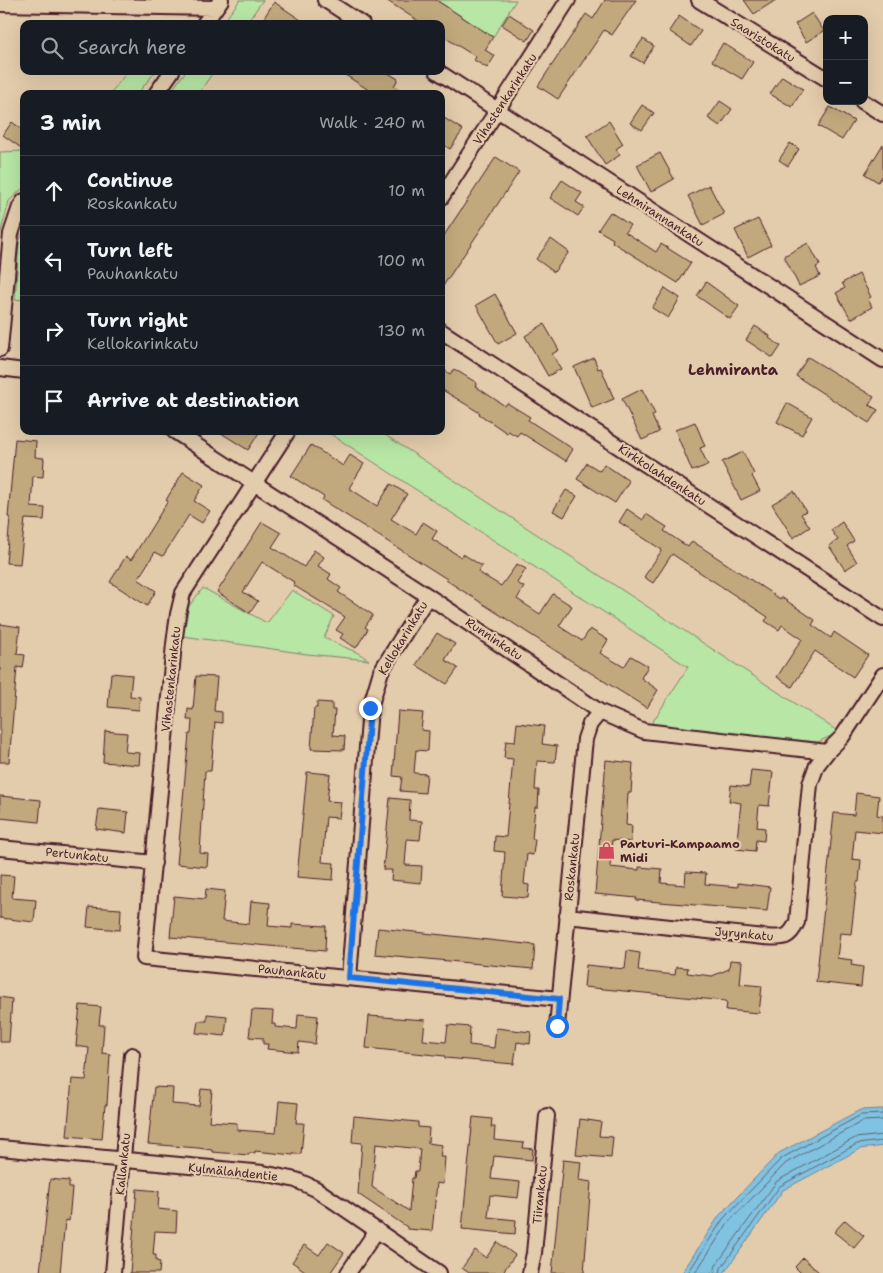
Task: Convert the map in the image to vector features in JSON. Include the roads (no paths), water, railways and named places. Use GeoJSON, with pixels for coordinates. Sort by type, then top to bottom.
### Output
{"type":"FeatureCollection","features":[{"type":"Feature","properties":{"kind":"street"},"geometry":{"type":"LineString","coordinates":[[325,0],[356,20]]}},
{"type":"Feature","properties":{"kind":"street","name":"Vihastenkarinkatu"},"geometry":{"type":"LineString","coordinates":[[445,192],[568,0]]}},
{"type":"Feature","properties":{"kind":"street","name":"Saaristokatu"},"geometry":{"type":"LineString","coordinates":[[699,0],[823,77]]}},
{"type":"Feature","properties":{"kind":"street"},"geometry":{"type":"LineString","coordinates":[[0,4],[218,4]]}},
{"type":"Feature","properties":{"kind":"street"},"geometry":{"type":"LineString","coordinates":[[207,20],[218,4]]}},
{"type":"Feature","properties":{"kind":"street"},"geometry":{"type":"LineString","coordinates":[[159,90],[169,75]]}},
{"type":"Feature","properties":{"kind":"street","name":"Lehmirannankatu"},"geometry":{"type":"LineString","coordinates":[[442,75],[883,360]]}},
{"type":"Feature","properties":{"kind":"street"},"geometry":{"type":"LineString","coordinates":[[868,105],[883,114]]}},
{"type":"Feature","properties":{"kind":"street"},"geometry":{"type":"LineString","coordinates":[[0,348],[11,234],[20,207]]}},
{"type":"Feature","properties":{"kind":"street","name":"Kirkkolahdenkatu"},"geometry":{"type":"LineString","coordinates":[[445,334],[883,619]]}},
{"type":"Feature","properties":{"kind":"street"},"geometry":{"type":"LineString","coordinates":[[0,368],[20,370]]}},
{"type":"Feature","properties":{"kind":"street","name":"Runninkatu"},"geometry":{"type":"LineString","coordinates":[[180,435],[428,596],[600,712],[644,731],[827,752]]}},
{"type":"Feature","properties":{"kind":"street","name":"Vihastenkarinkatu"},"geometry":{"type":"LineString","coordinates":[[144,958],[174,644],[181,600],[183,593],[285,435]]}},
{"type":"Feature","properties":{"kind":"street","name":"Kellokarinkatu"},"geometry":{"type":"LineString","coordinates":[[349,978],[370,708],[381,671],[428,596]]}},
{"type":"Feature","properties":{"kind":"street"},"geometry":{"type":"LineString","coordinates":[[827,752],[842,737],[883,675]]}},
{"type":"Feature","properties":{"kind":"street","name":"Roskankatu"},"geometry":{"type":"LineString","coordinates":[[557,1026],[585,739],[590,724],[600,712]]}},
{"type":"Feature","properties":{"kind":"street","name":"Jyrynkatu"},"geometry":{"type":"LineString","coordinates":[[567,916],[764,937],[784,938],[792,933],[797,922],[810,784],[817,765],[827,752]]}},
{"type":"Feature","properties":{"kind":"street","name":"Pertunkatu"},"geometry":{"type":"LineString","coordinates":[[0,848],[154,863]]}},
{"type":"Feature","properties":{"kind":"street","name":"Pauhankatu"},"geometry":{"type":"LineString","coordinates":[[144,958],[559,999]]}},
{"type":"Feature","properties":{"kind":"street","name":"Kallankatu"},"geometry":{"type":"LineString","coordinates":[[113,1273],[132,1056]]}},
{"type":"Feature","properties":{"kind":"street","name":"Tiirankatu"},"geometry":{"type":"LineString","coordinates":[[530,1273],[534,1252],[548,1116]]}},
{"type":"Feature","properties":{"kind":"street","name":"Kylmälahdentie"},"geometry":{"type":"LineString","coordinates":[[0,1148],[263,1173],[296,1180],[316,1189],[439,1273]]}},
{"type":"Feature","properties":{"kind":"street"},"geometry":{"type":"LineString","coordinates":[[348,1273],[377,1230]]}},
{"type":"Feature","properties":{"kind":"water"},"geometry":{"type":"Polygon","coordinates":[[[883,1109],[883,1146],[860,1149],[783,1190],[724,1273],[682,1273],[719,1216],[779,1153],[860,1110],[883,1109]]]}},
{"type":"Feature","properties":{"kind":"place","name":"Parturi-Kampaamo Midi"},"geometry":{"type":"Point","coordinates":[606,851]}},
{"type":"Feature","properties":{"kind":"district","name":"Lehmiranta"},"geometry":{"type":"Point","coordinates":[733,370]}}]}
